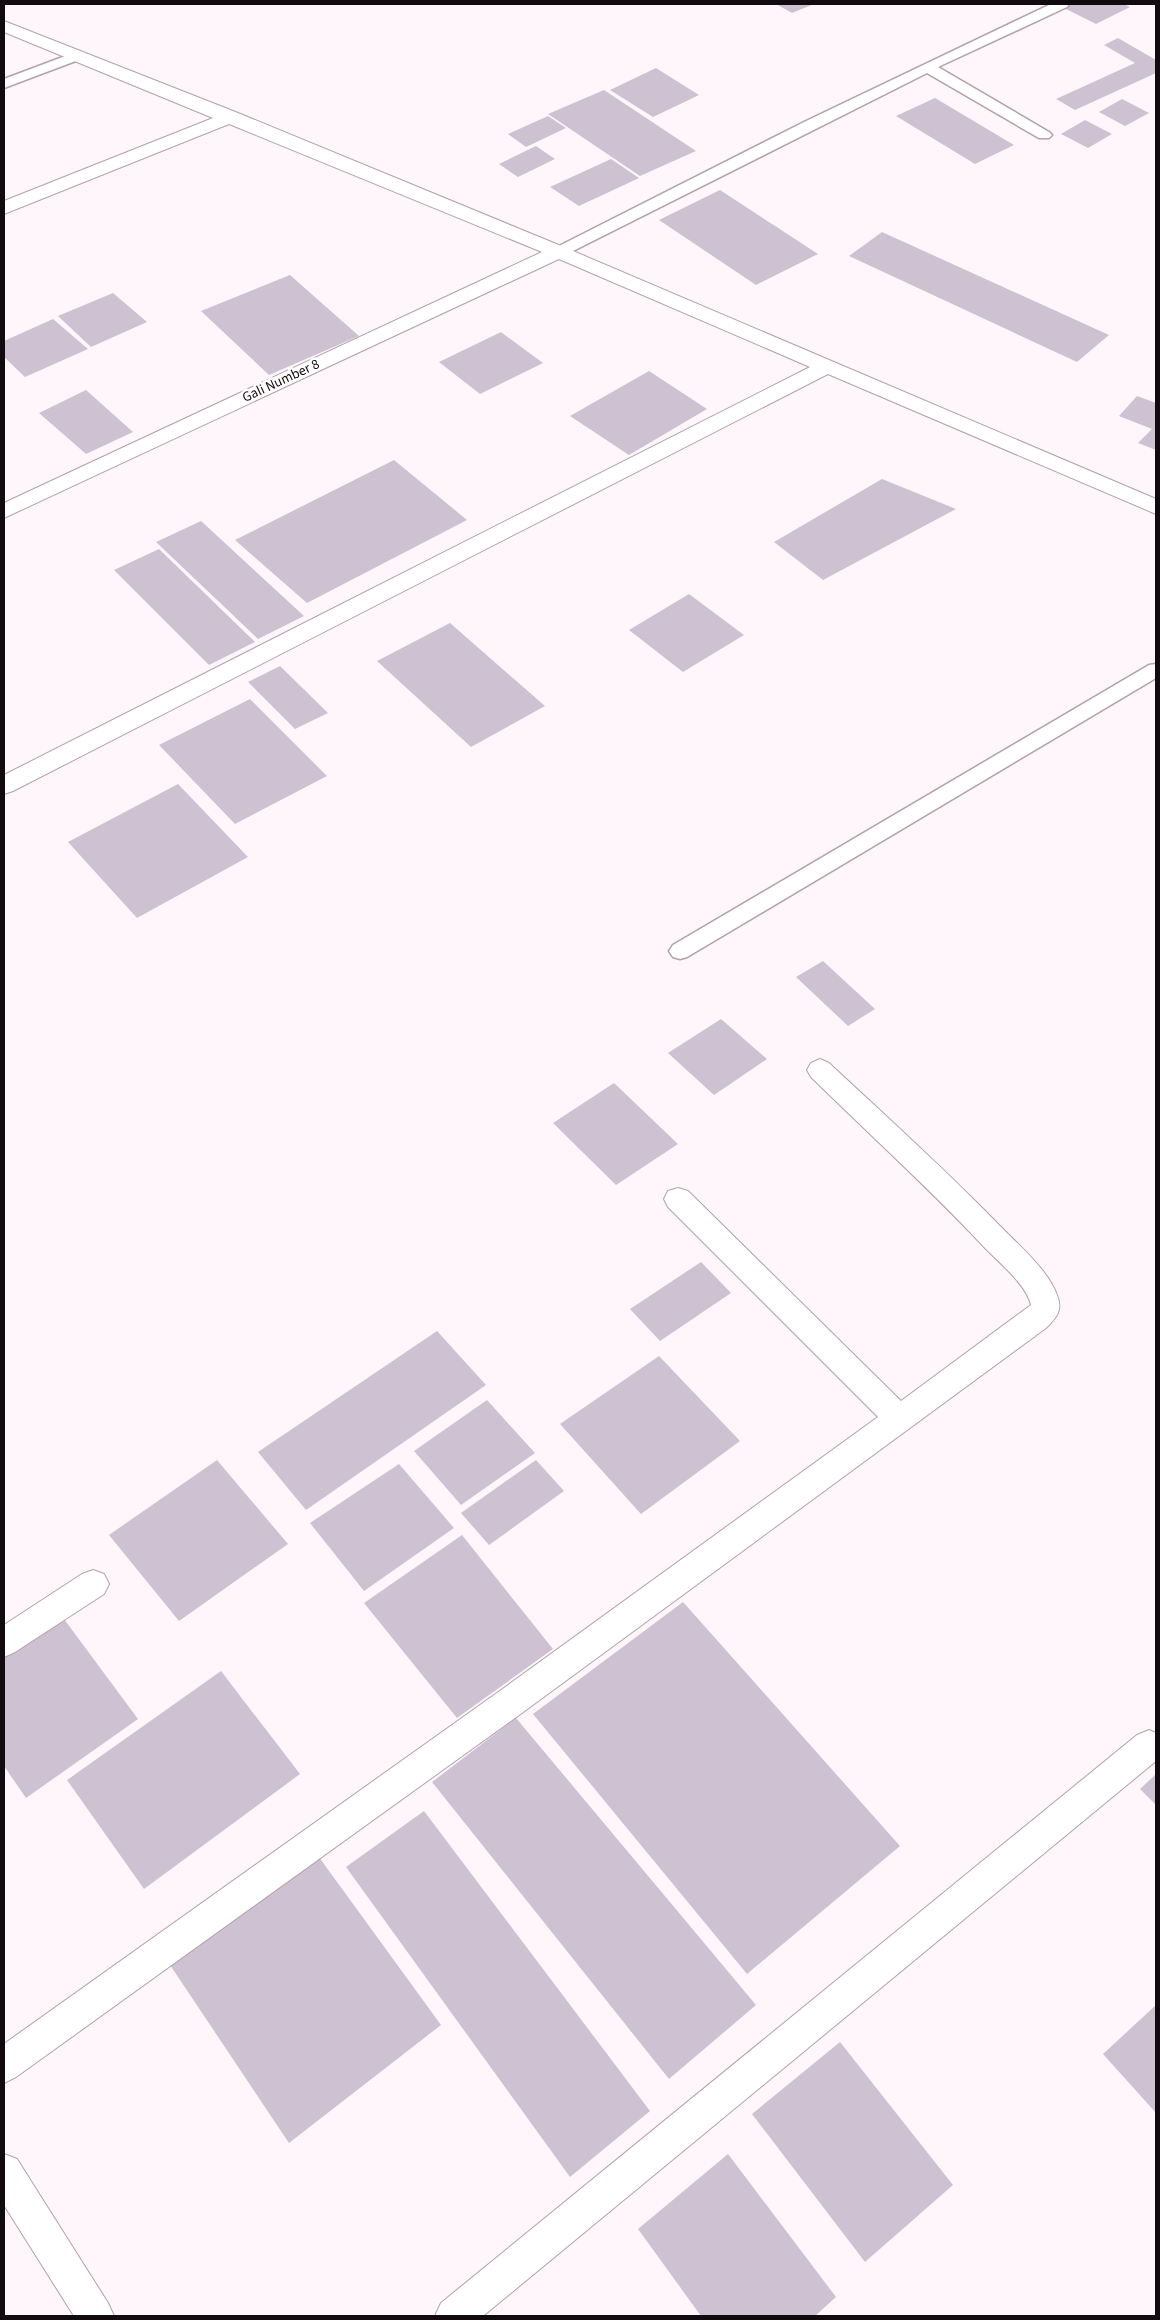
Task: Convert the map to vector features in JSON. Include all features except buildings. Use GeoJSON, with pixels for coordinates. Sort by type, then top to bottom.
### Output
{"type":"FeatureCollection","features":[{"type":"Feature","properties":{"kind":"street"},"geometry":{"type":"LineString","coordinates":[[4,26],[559,252],[1156,507]]}},
{"type":"Feature","properties":{"kind":"street"},"geometry":{"type":"LineString","coordinates":[[4,208],[231,117]]}},
{"type":"Feature","properties":{"kind":"street","name":"Gali Number 8"},"geometry":{"type":"LineString","coordinates":[[4,511],[559,252]]}},
{"type":"Feature","properties":{"kind":"street"},"geometry":{"type":"LineString","coordinates":[[4,785],[828,366]]}},
{"type":"Feature","properties":{"kind":"street"},"geometry":{"type":"LineString","coordinates":[[4,2065],[515,1699],[1036,1319],[1046,1309],[1043,1295],[1022,1267],[972,1214],[820,1070]]}},
{"type":"Feature","properties":{"kind":"street"},"geometry":{"type":"LineString","coordinates":[[678,1199],[898,1418]]}},
{"type":"Feature","properties":{"kind":"street"},"geometry":{"type":"LineString","coordinates":[[4,1642],[94,1584]]}},
{"type":"Feature","properties":{"kind":"street"},"geometry":{"type":"LineString","coordinates":[[454,2316],[1149,1746]]}},
{"type":"Feature","properties":{"kind":"street"},"geometry":{"type":"LineString","coordinates":[[4,2172],[94,2316]]}},
{"type":"Feature","properties":{"kind":"lane"},"geometry":{"type":"LineString","coordinates":[[559,252],[809,125],[1062,4]]}},
{"type":"Feature","properties":{"kind":"lane"},"geometry":{"type":"LineString","coordinates":[[4,84],[76,56]]}},
{"type":"Feature","properties":{"kind":"lane"},"geometry":{"type":"LineString","coordinates":[[927,68],[1044,135]]}},
{"type":"Feature","properties":{"kind":"lane"},"geometry":{"type":"LineString","coordinates":[[680,951],[1156,670]]}}]}
